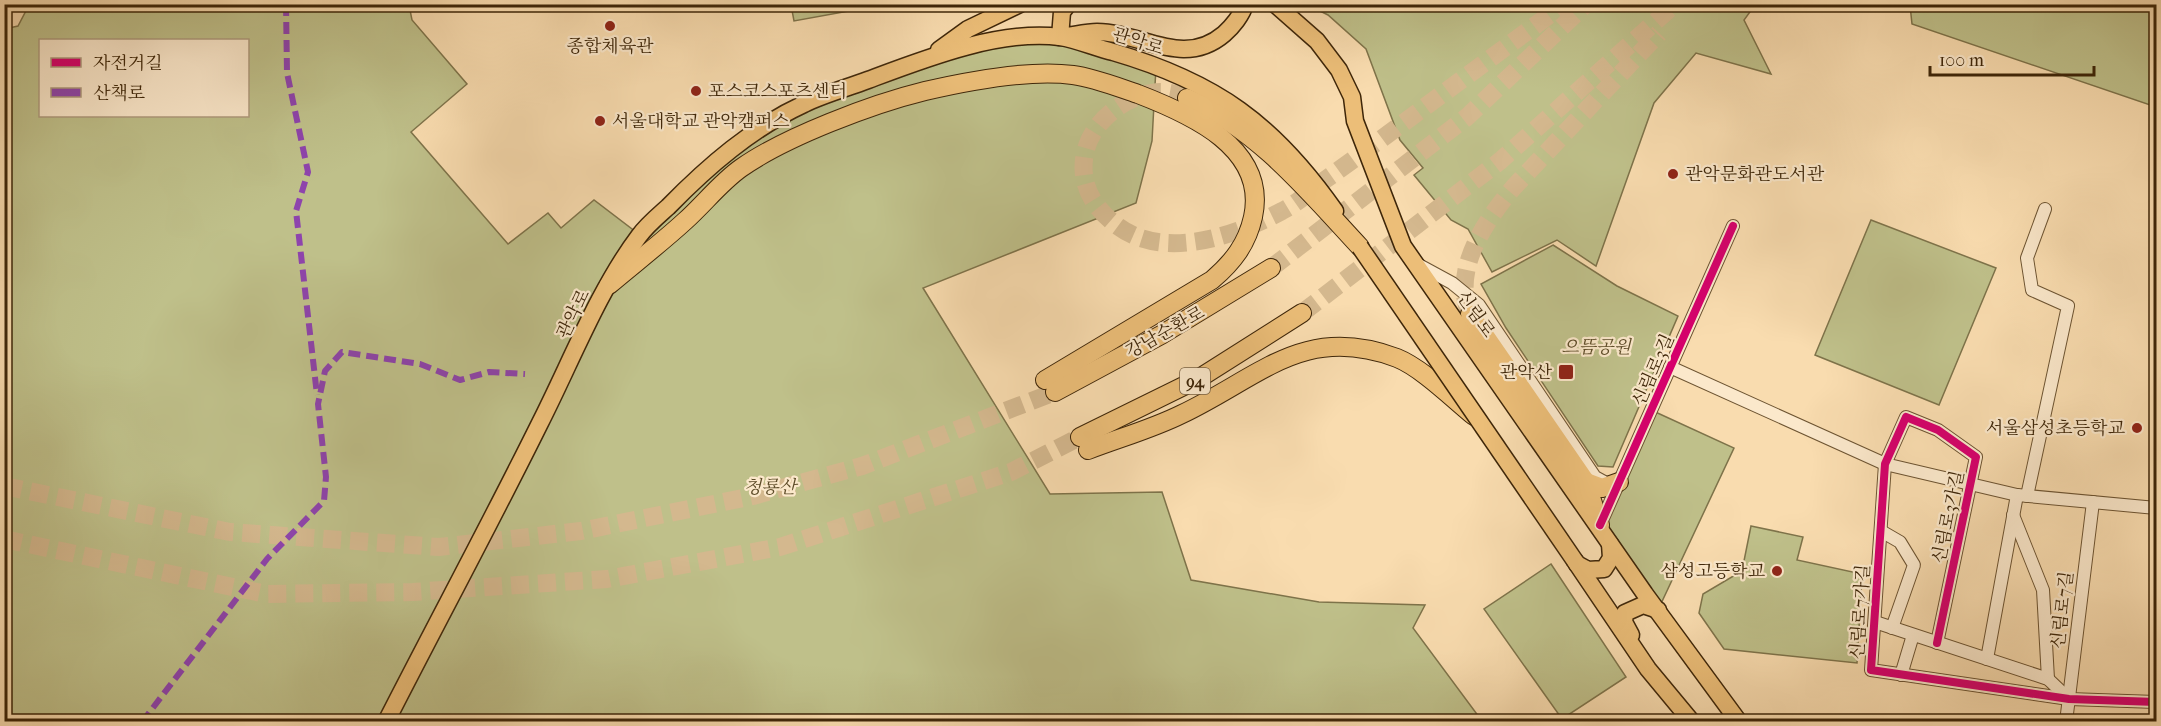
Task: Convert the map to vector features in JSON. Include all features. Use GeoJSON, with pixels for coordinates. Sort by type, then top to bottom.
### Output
{"type":"FeatureCollection","features":[{"type":"Feature","properties":{"kind":"highway","name":"강남순환로"},"geometry":{"type":"LineString","coordinates":[[609,285],[684,222],[741,168],[783,144],[870,108],[923,92],[996,77],[1072,75],[1113,85],[1166,105],[1205,125],[1234,149],[1242,159],[1253,184],[1255,206],[1249,235],[1232,262],[1212,280],[1050,386],[1171,330],[1271,268]]}},
{"type":"Feature","properties":{"kind":"highway"},"geometry":{"type":"LineString","coordinates":[[1188,89],[1273,154],[1360,247]]}},
{"type":"Feature","properties":{"kind":"highway","name":"94"},"geometry":{"type":"LineString","coordinates":[[1302,313],[1198,379],[1084,444],[1182,414],[1264,367],[1313,348],[1344,346],[1400,359],[1480,420]]}},
{"type":"Feature","properties":{"kind":"highway"},"geometry":{"type":"LineString","coordinates":[[1470,314],[1586,482],[1600,525]]}},
{"type":"Feature","properties":{"kind":"highway"},"geometry":{"type":"LineString","coordinates":[[1586,482],[1604,488],[1619,482]]}},
{"type":"Feature","properties":{"kind":"main road","name":"관악로"},"geometry":{"type":"LineString","coordinates":[[931,56],[968,29],[1020,4]]}},
{"type":"Feature","properties":{"kind":"main road"},"geometry":{"type":"LineString","coordinates":[[1068,4],[1062,12],[1060,37],[1098,32],[1172,49],[1194,49],[1209,44],[1227,32],[1245,4]]}},
{"type":"Feature","properties":{"kind":"main road","name":"신림로"},"geometry":{"type":"LineString","coordinates":[[1275,4],[1317,41],[1339,70],[1352,97],[1355,121],[1403,246],[1600,525],[1610,544],[1739,722]]}},
{"type":"Feature","properties":{"kind":"main road","name":"관악로"},"geometry":{"type":"LineString","coordinates":[[386,722],[478,548],[609,285],[640,235],[694,180],[741,141],[804,104],[931,56],[999,40],[1060,37],[1126,56],[1188,89]]}},
{"type":"Feature","properties":{"kind":"main road"},"geometry":{"type":"LineString","coordinates":[[1360,247],[1637,653],[1692,722]]}},
{"type":"Feature","properties":{"kind":"main road"},"geometry":{"type":"LineString","coordinates":[[1575,561],[1588,570],[1604,569],[1611,558],[1610,544]]}},
{"type":"Feature","properties":{"kind":"main road"},"geometry":{"type":"LineString","coordinates":[[1637,653],[1635,641],[1624,622],[1625,613],[1643,605],[1658,610]]}},
{"type":"Feature","properties":{"kind":"street"},"geometry":{"type":"LineString","coordinates":[[1987,658],[2013,515],[2022,496],[2068,306],[2032,290],[2027,258],[2045,209]]}},
{"type":"Feature","properties":{"kind":"street","name":"신림로3길"},"geometry":{"type":"LineString","coordinates":[[1600,525],[1733,226]]}},
{"type":"Feature","properties":{"kind":"street"},"geometry":{"type":"LineString","coordinates":[[1417,264],[1452,283],[1479,305],[1595,477],[1607,484],[1619,482]]}},
{"type":"Feature","properties":{"kind":"street","name":"신림로3가길"},"geometry":{"type":"LineString","coordinates":[[1670,367],[1885,464],[2022,496],[2157,508]]}},
{"type":"Feature","properties":{"kind":"street","name":"신림로3가길"},"geometry":{"type":"LineString","coordinates":[[1885,464],[1906,417],[1938,430],[1976,457],[1937,643]]}},
{"type":"Feature","properties":{"kind":"street","name":"신림로7가길"},"geometry":{"type":"LineString","coordinates":[[1885,464],[1871,670],[2069,699],[2157,702]]}},
{"type":"Feature","properties":{"kind":"street","name":"신림로7길"},"geometry":{"type":"LineString","coordinates":[[2066,722],[2093,502]]}},
{"type":"Feature","properties":{"kind":"street"},"geometry":{"type":"LineString","coordinates":[[2013,515],[2043,590],[2048,679]]}},
{"type":"Feature","properties":{"kind":"street","name":"신림로7가길"},"geometry":{"type":"LineString","coordinates":[[1881,531],[1900,542],[1914,565],[1892,628]]}},
{"type":"Feature","properties":{"kind":"street"},"geometry":{"type":"LineString","coordinates":[[1875,622],[2048,679],[2069,699]]}},
{"type":"Feature","properties":{"kind":"street"},"geometry":{"type":"LineString","coordinates":[[1901,675],[1913,635]]}},
{"type":"Feature","properties":{"kind":"green space"},"geometry":{"type":"Polygon","coordinates":[[[791,4],[882,5],[794,21],[791,4]]]}},
{"type":"Feature","properties":{"kind":"green space","name":"청룡산"},"geometry":{"type":"Polygon","coordinates":[[[29,5],[409,5],[412,20],[467,84],[411,132],[508,244],[548,213],[561,228],[594,200],[640,235],[694,180],[804,104],[931,56],[1032,38],[1156,67],[1152,141],[1136,203],[923,288],[1050,494],[1162,492],[1191,580],[1319,602],[1425,605],[1413,628],[1482,721],[5,721],[4,29],[18,26],[29,5]]]}},
{"type":"Feature","properties":{"kind":"green space"},"geometry":{"type":"Polygon","coordinates":[[[1316,5],[1755,5],[1744,20],[1771,74],[1696,53],[1654,103],[1596,266],[1557,240],[1492,272],[1468,229],[1451,220],[1414,175],[1423,168],[1400,140],[1366,49],[1328,15],[1316,9],[1316,5]]]}},
{"type":"Feature","properties":{"kind":"green space"},"geometry":{"type":"Polygon","coordinates":[[[1910,5],[2156,5],[2156,107],[1912,24],[1910,5]]]}},
{"type":"Feature","properties":{"kind":"green space"},"geometry":{"type":"Polygon","coordinates":[[[1871,220],[1996,268],[1939,405],[1815,355],[1871,220]]]}},
{"type":"Feature","properties":{"kind":"green space","name":"으뜸공원"},"geometry":{"type":"Polygon","coordinates":[[[1553,245],[1617,286],[1678,316],[1613,467],[1598,466],[1506,328],[1481,284],[1553,245]]]}},
{"type":"Feature","properties":{"kind":"green space"},"geometry":{"type":"Polygon","coordinates":[[[1651,410],[1734,448],[1658,610],[1600,525],[1651,410]]]}},
{"type":"Feature","properties":{"kind":"green space"},"geometry":{"type":"Polygon","coordinates":[[[1751,526],[1803,537],[1797,560],[1862,574],[1857,663],[1724,649],[1699,613],[1703,594],[1742,571],[1751,526]]]}},
{"type":"Feature","properties":{"kind":"green space"},"geometry":{"type":"Polygon","coordinates":[[[1551,564],[1626,677],[1562,719],[1484,609],[1551,564]]]}},
{"type":"Feature","properties":{"kind":"waterway"},"geometry":{"type":"LineString","coordinates":[[1327,4],[1327,10]]}},
{"type":"Feature","properties":{"kind":"tunnel"},"geometry":{"type":"LineString","coordinates":[[1187,98],[1161,92],[1130,100],[1119,106],[1101,122],[1088,142],[1085,153],[1086,184],[1100,210],[1115,224],[1134,235],[1154,242],[1199,241],[1221,236],[1243,229],[1282,211],[1564,4]]}},
{"type":"Feature","properties":{"kind":"tunnel"},"geometry":{"type":"LineString","coordinates":[[1271,268],[1467,117],[1586,4]]}},
{"type":"Feature","properties":{"kind":"tunnel"},"geometry":{"type":"LineString","coordinates":[[1302,313],[1500,161],[1675,4]]}},
{"type":"Feature","properties":{"kind":"tunnel"},"geometry":{"type":"LineString","coordinates":[[1470,314],[1465,297],[1468,263],[1474,246],[1492,215],[1513,188],[1659,33]]}},
{"type":"Feature","properties":{"kind":"tunnel"},"geometry":{"type":"LineString","coordinates":[[4,486],[230,532],[439,547],[581,531],[753,496],[862,466],[1055,392]]}},
{"type":"Feature","properties":{"kind":"tunnel"},"geometry":{"type":"LineString","coordinates":[[4,539],[266,594],[413,592],[607,579],[780,547],[1011,472],[1080,437]]}},
{"type":"Feature","properties":{"kind":"marked path"},"geometry":{"type":"LineString","coordinates":[[286,4],[287,73],[308,172],[296,211],[317,395]]}},
{"type":"Feature","properties":{"kind":"marked path"},"geometry":{"type":"LineString","coordinates":[[142,722],[267,559],[324,501],[326,477],[318,404],[325,371],[342,352],[420,364],[460,380],[489,372],[525,374]]}},
{"type":"Feature","properties":{"kind":"cycle path"},"geometry":{"type":"LineString","coordinates":[[1600,525],[1733,226]]}},
{"type":"Feature","properties":{"kind":"cycle path"},"geometry":{"type":"LineString","coordinates":[[1937,643],[1976,457],[1938,430],[1906,417],[1885,464],[1871,670],[2069,699],[2156,702]]}},
{"type":"Feature","properties":{"kind":"place","name":"종합체육관"},"geometry":{"type":"Point","coordinates":[610,26]}},
{"type":"Feature","properties":{"kind":"place","name":"포스코스포츠센터"},"geometry":{"type":"Point","coordinates":[696,91]}},
{"type":"Feature","properties":{"kind":"place","name":"서울대학교 관악캠퍼스"},"geometry":{"type":"Point","coordinates":[600,121]}},
{"type":"Feature","properties":{"kind":"place","name":"관악문화관도서관"},"geometry":{"type":"Point","coordinates":[1673,174]}},
{"type":"Feature","properties":{"kind":"place","name":"관악산"},"geometry":{"type":"Point","coordinates":[1566,372]}},
{"type":"Feature","properties":{"kind":"place","name":"서울삼성초등학교"},"geometry":{"type":"Point","coordinates":[2137,428]}},
{"type":"Feature","properties":{"kind":"place","name":"삼성고등학교"},"geometry":{"type":"Point","coordinates":[1777,571]}}]}
